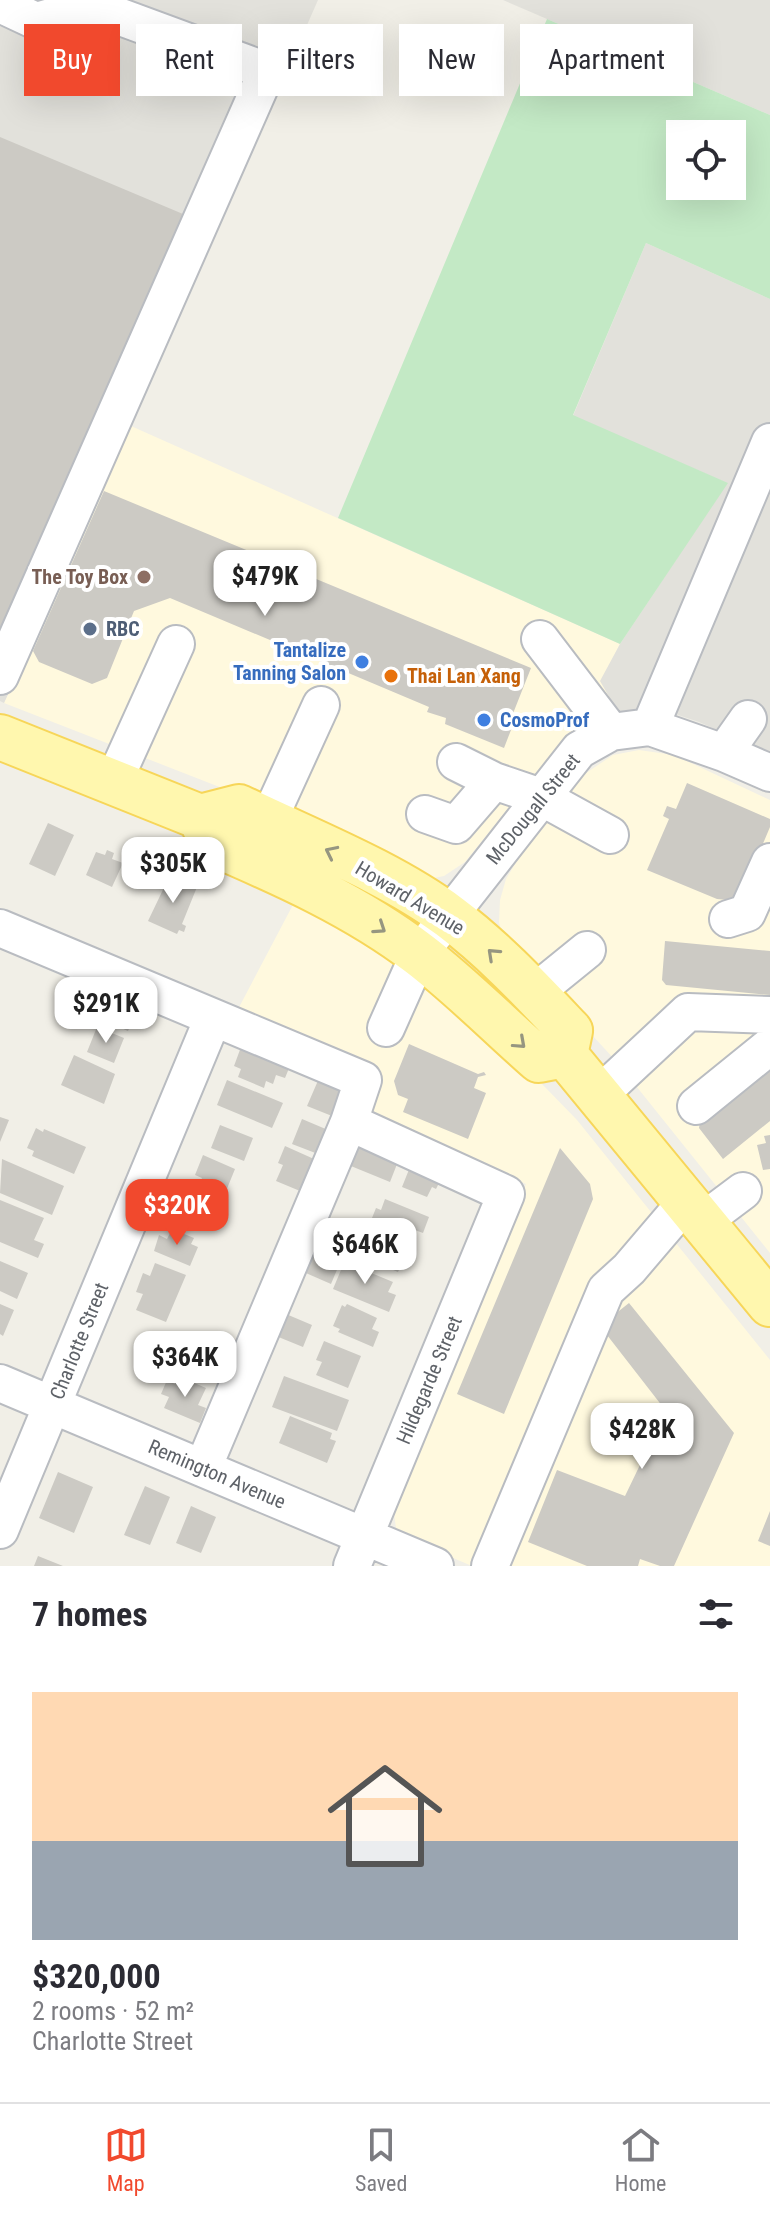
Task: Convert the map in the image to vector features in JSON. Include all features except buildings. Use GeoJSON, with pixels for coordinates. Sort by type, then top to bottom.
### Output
{"type":"FeatureCollection","features":[{"type":"Feature","properties":{"kind":"main road"},"geometry":{"type":"LineString","coordinates":[[0,737],[200,817]]}},
{"type":"Feature","properties":{"kind":"main road","name":"Howard Avenue"},"geometry":{"type":"LineString","coordinates":[[239,807],[268,821],[386,878],[449,916],[534,993],[570,1031],[565,1055],[539,1060],[419,954],[366,918],[295,879],[212,843],[200,817],[239,807]]}},
{"type":"Feature","properties":{"kind":"main road"},"geometry":{"type":"LineString","coordinates":[[565,1055],[770,1304]]}},
{"type":"Feature","properties":{"kind":"street"},"geometry":{"type":"LineString","coordinates":[[0,4],[36,21],[91,6],[267,71],[0,676]]}},
{"type":"Feature","properties":{"kind":"street"},"geometry":{"type":"LineString","coordinates":[[650,727],[770,442]]}},
{"type":"Feature","properties":{"kind":"street"},"geometry":{"type":"LineString","coordinates":[[540,639],[611,732]]}},
{"type":"Feature","properties":{"kind":"street"},"geometry":{"type":"LineString","coordinates":[[113,783],[176,644]]}},
{"type":"Feature","properties":{"kind":"street"},"geometry":{"type":"LineString","coordinates":[[268,821],[321,705]]}},
{"type":"Feature","properties":{"kind":"street"},"geometry":{"type":"LineString","coordinates":[[724,753],[748,719]]}},
{"type":"Feature","properties":{"kind":"street","name":"McDougall Street"},"geometry":{"type":"LineString","coordinates":[[386,1028],[419,954],[579,750],[611,732],[650,727],[770,773]]}},
{"type":"Feature","properties":{"kind":"street"},"geometry":{"type":"LineString","coordinates":[[456,762],[494,781],[541,797],[610,835]]}},
{"type":"Feature","properties":{"kind":"street"},"geometry":{"type":"LineString","coordinates":[[425,814],[456,825],[494,781]]}},
{"type":"Feature","properties":{"kind":"street"},"geometry":{"type":"LineString","coordinates":[[728,919],[747,913],[770,862]]}},
{"type":"Feature","properties":{"kind":"street"},"geometry":{"type":"LineString","coordinates":[[0,928],[363,1080],[349,1122],[203,1468]]}},
{"type":"Feature","properties":{"kind":"street"},"geometry":{"type":"LineString","coordinates":[[534,993],[587,950]]}},
{"type":"Feature","properties":{"kind":"street"},"geometry":{"type":"LineString","coordinates":[[599,1095],[688,1012],[770,1015]]}},
{"type":"Feature","properties":{"kind":"street","name":"Charlotte Street"},"geometry":{"type":"LineString","coordinates":[[0,1530],[213,1018]]}},
{"type":"Feature","properties":{"kind":"street"},"geometry":{"type":"LineString","coordinates":[[696,1106],[770,1046]]}},
{"type":"Feature","properties":{"kind":"street","name":"Hildegarde Street"},"geometry":{"type":"LineString","coordinates":[[349,1122],[506,1194],[358,1551]]}},
{"type":"Feature","properties":{"kind":"street"},"geometry":{"type":"LineString","coordinates":[[490,1566],[606,1290],[695,1211],[743,1191]]}},
{"type":"Feature","properties":{"kind":"street","name":"Remington Avenue"},"geometry":{"type":"LineString","coordinates":[[0,1383],[203,1468],[358,1551],[435,1566]]}},
{"type":"Feature","properties":{"kind":"shaded area"},"geometry":{"type":"Polygon","coordinates":[[[0,0],[318,0],[307,24],[258,24],[258,96],[276,96],[131,426],[4,703],[0,701],[0,0]]]}},
{"type":"Feature","properties":{"kind":"shaded area"},"geometry":{"type":"Polygon","coordinates":[[[503,0],[770,0],[770,115],[693,82],[693,24],[559,24],[503,0]]]}},
{"type":"Feature","properties":{"kind":"shaded area"},"geometry":{"type":"Polygon","coordinates":[[[646,243],[770,299],[770,753],[699,722],[660,709],[619,714],[600,681],[620,644],[727,483],[573,416],[646,243]]]}},
{"type":"Feature","properties":{"kind":"shaded area"},"geometry":{"type":"Polygon","coordinates":[[[131,426],[620,644],[601,681],[619,714],[584,725],[563,740],[465,862],[444,876],[424,880],[289,814],[4,703],[131,426]]]}},
{"type":"Feature","properties":{"kind":"shaded area"},"geometry":{"type":"Polygon","coordinates":[[[639,750],[674,755],[770,800],[770,1253],[616,1061],[506,942],[499,923],[500,900],[506,879],[521,854],[583,775],[613,755],[639,750]]]}},
{"type":"Feature","properties":{"kind":"shaded area"},"geometry":{"type":"Polygon","coordinates":[[[296,899],[417,971],[509,1050],[577,1120],[770,1360],[770,1566],[472,1566],[413,1541],[396,1528],[393,1506],[526,1184],[359,1110],[235,1015],[296,899]]]}},
{"type":"Feature","properties":{"kind":"green space"},"geometry":{"type":"Polygon","coordinates":[[[693,82],[770,115],[770,299],[646,243],[573,415],[728,483],[620,644],[338,518],[520,83],[520,96],[693,96],[693,82]]]}},
{"type":"Feature","properties":{"kind":"place","name":"The Toy Box"},"geometry":{"type":"Point","coordinates":[144,577]}},
{"type":"Feature","properties":{"kind":"place","name":"RBC"},"geometry":{"type":"Point","coordinates":[90,629]}},
{"type":"Feature","properties":{"kind":"place","name":"Tantalize Tanning Salon"},"geometry":{"type":"Point","coordinates":[362,662]}},
{"type":"Feature","properties":{"kind":"place","name":"Thai Lan Xang"},"geometry":{"type":"Point","coordinates":[391,676]}},
{"type":"Feature","properties":{"kind":"place","name":"CosmoProf"},"geometry":{"type":"Point","coordinates":[484,720]}}]}
